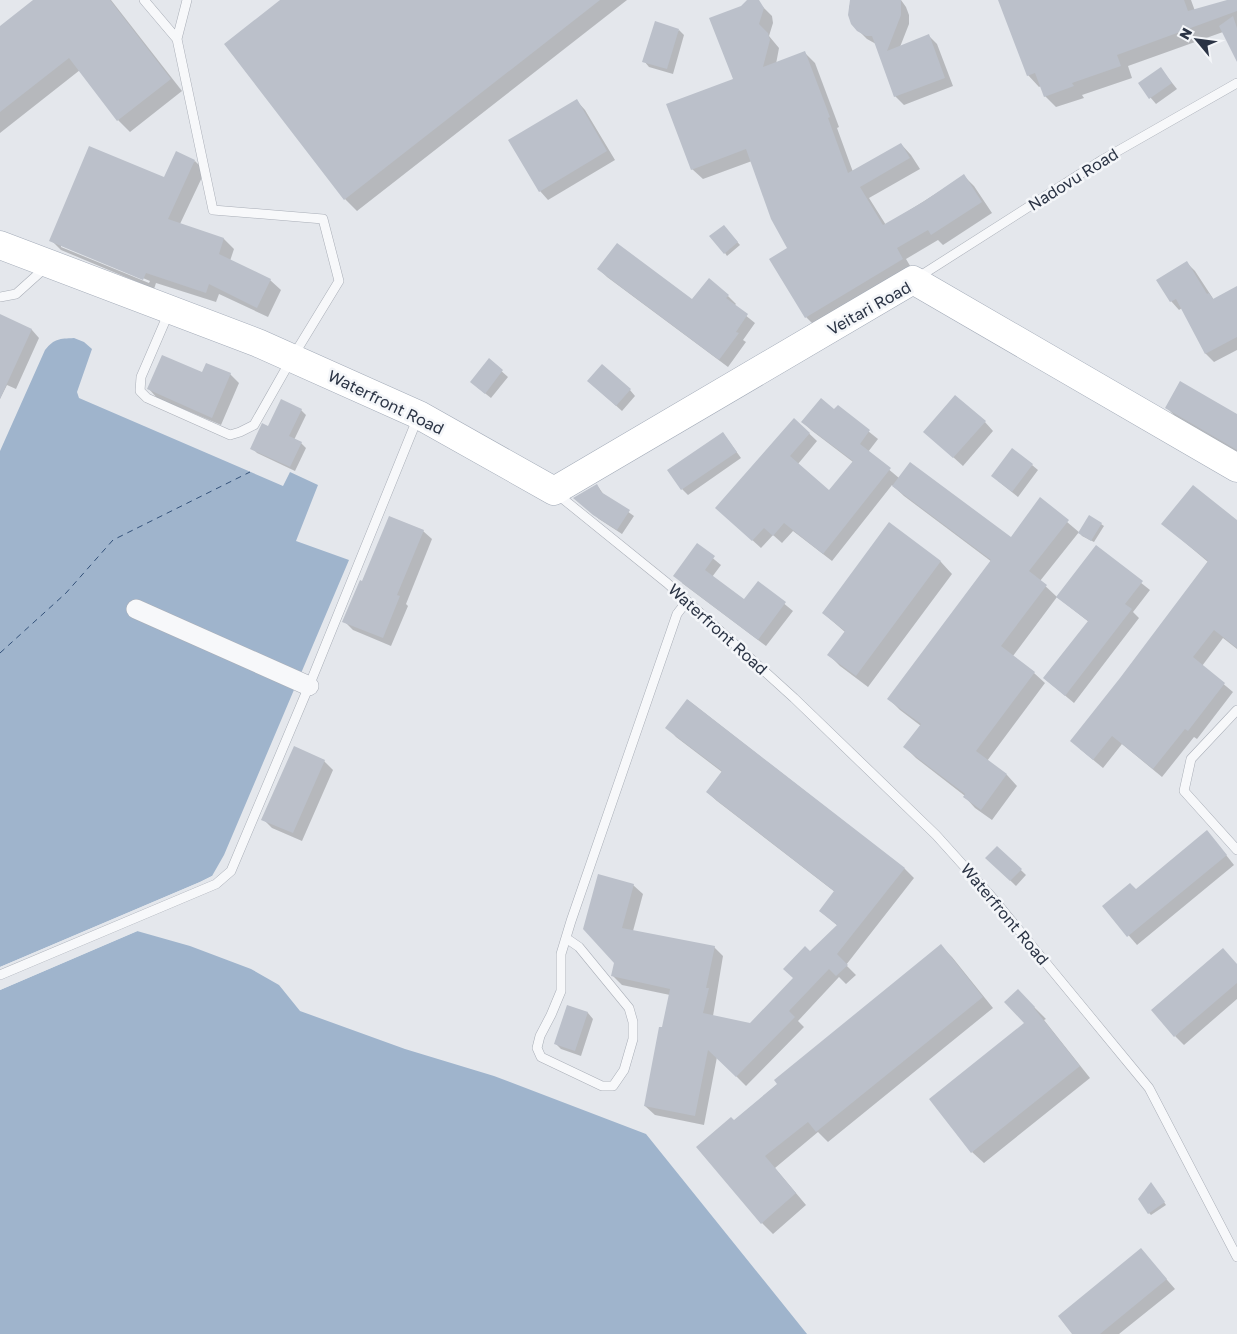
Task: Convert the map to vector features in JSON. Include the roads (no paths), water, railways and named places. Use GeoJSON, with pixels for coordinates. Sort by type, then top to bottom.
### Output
{"type":"FeatureCollection","features":[{"type":"Feature","properties":{"kind":"main road","name":"Waterfront Road"},"geometry":{"type":"LineString","coordinates":[[0,245],[258,343],[292,358],[419,415],[554,491]]}},
{"type":"Feature","properties":{"kind":"main road","name":"Veitari Road"},"geometry":{"type":"LineString","coordinates":[[554,491],[913,280],[1237,468]]}},
{"type":"Feature","properties":{"kind":"street"},"geometry":{"type":"LineString","coordinates":[[136,609],[309,686]]}},
{"type":"Feature","properties":{"kind":"lane"},"geometry":{"type":"LineString","coordinates":[[144,0],[178,38]]}},
{"type":"Feature","properties":{"kind":"lane"},"geometry":{"type":"LineString","coordinates":[[170,310],[141,377],[140,391],[146,398],[230,435],[254,425],[339,281],[323,219],[213,210],[178,38],[187,0]]}},
{"type":"Feature","properties":{"kind":"lane","name":"Nadovu Road"},"geometry":{"type":"LineString","coordinates":[[913,280],[1102,160],[1237,83]]}},
{"type":"Feature","properties":{"kind":"lane"},"geometry":{"type":"LineString","coordinates":[[0,297],[16,294],[50,264]]}},
{"type":"Feature","properties":{"kind":"lane"},"geometry":{"type":"LineString","coordinates":[[0,975],[216,884],[231,871],[309,686],[419,415]]}},
{"type":"Feature","properties":{"kind":"lane","name":"Waterfront Road"},"geometry":{"type":"LineString","coordinates":[[554,491],[668,582],[794,698],[936,835],[990,895],[1150,1088],[1237,1257]]}},
{"type":"Feature","properties":{"kind":"lane"},"geometry":{"type":"LineString","coordinates":[[566,938],[579,947],[630,1008],[633,1022],[633,1038],[624,1070],[613,1086],[602,1086],[541,1057],[537,1048],[540,1036],[552,1015],[561,991],[562,954],[566,938],[648,694],[677,614],[687,601]]}},
{"type":"Feature","properties":{"kind":"lane"},"geometry":{"type":"LineString","coordinates":[[1237,710],[1191,758],[1184,792],[1237,850]]}},
{"type":"Feature","properties":{"kind":"water"},"geometry":{"type":"Polygon","coordinates":[[[74,338],[84,342],[92,349],[77,392],[79,398],[283,486],[290,472],[318,485],[296,541],[349,560],[224,855],[212,876],[0,967],[0,451],[45,350],[58,340],[74,338]]]}},
{"type":"Feature","properties":{"kind":"water"},"geometry":{"type":"Polygon","coordinates":[[[137,931],[190,946],[251,969],[279,985],[300,1011],[405,1049],[494,1076],[646,1134],[807,1334],[0,1334],[0,990],[137,931]]]}}]}
